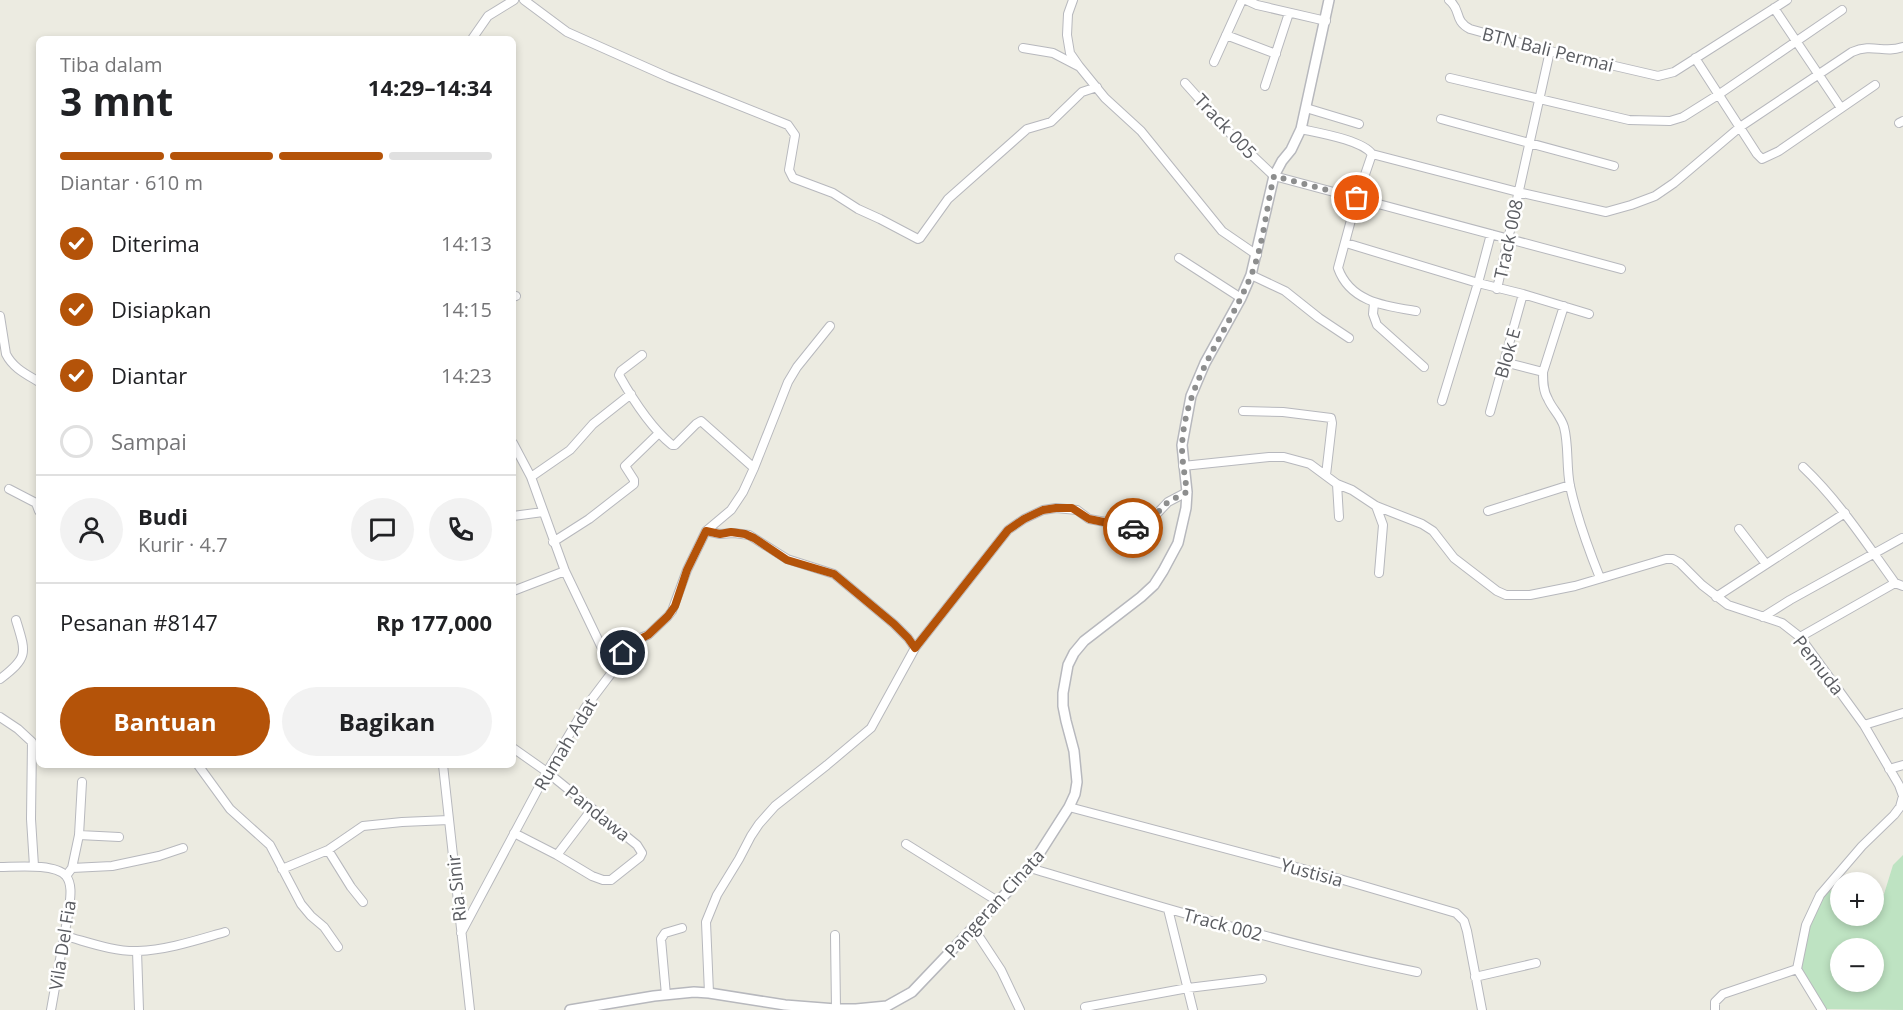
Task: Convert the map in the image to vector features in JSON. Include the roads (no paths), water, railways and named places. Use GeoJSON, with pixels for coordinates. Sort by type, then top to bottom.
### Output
{"type":"FeatureCollection","features":[{"type":"Feature","properties":{"kind":"street"},"geometry":{"type":"LineString","coordinates":[[474,36],[488,16],[514,0]]}},
{"type":"Feature","properties":{"kind":"street"},"geometry":{"type":"LineString","coordinates":[[524,0],[567,33],[688,86],[788,125],[795,135],[789,170],[792,178],[833,193],[858,209],[915,238],[920,238],[928,224],[954,193],[1027,129],[1051,122],[1082,92],[1097,87]]}},
{"type":"Feature","properties":{"kind":"street"},"geometry":{"type":"LineString","coordinates":[[1073,0],[1068,14],[1067,35],[1070,53],[1079,66],[1105,98],[1141,131],[1222,231],[1257,255]]}},
{"type":"Feature","properties":{"kind":"street"},"geometry":{"type":"LineString","coordinates":[[1214,62],[1244,0],[1326,21]]}},
{"type":"Feature","properties":{"kind":"street","name":"Pangeran Cinata"},"geometry":{"type":"LineString","coordinates":[[570,1010],[615,1006],[666,995],[694,992],[836,1009],[888,1008],[912,992],[1030,868],[1075,794],[1077,782],[1074,752],[1066,721],[1063,693],[1068,665],[1074,652],[1084,641],[1154,585],[1178,543],[1184,520],[1187,492],[1182,445],[1191,396],[1200,373],[1251,275],[1274,176],[1301,129],[1329,0]]}},
{"type":"Feature","properties":{"kind":"street","name":"BTN Bali Permai"},"geometry":{"type":"LineString","coordinates":[[1449,0],[1455,5],[1460,22],[1470,29],[1550,51],[1658,76],[1666,75],[1695,58],[1787,0]]}},
{"type":"Feature","properties":{"kind":"street"},"geometry":{"type":"LineString","coordinates":[[1774,8],[1841,108]]}},
{"type":"Feature","properties":{"kind":"street"},"geometry":{"type":"LineString","coordinates":[[1450,78],[1629,120],[1670,121],[1683,117],[1718,95],[1842,10]]}},
{"type":"Feature","properties":{"kind":"street"},"geometry":{"type":"LineString","coordinates":[[1265,86],[1289,13]]}},
{"type":"Feature","properties":{"kind":"street"},"geometry":{"type":"LineString","coordinates":[[1226,35],[1276,54]]}},
{"type":"Feature","properties":{"kind":"street"},"geometry":{"type":"LineString","coordinates":[[1301,129],[1362,146],[1372,154],[1606,212],[1655,195],[1674,183],[1740,127],[1859,49],[1867,47],[1892,50],[1903,47]]}},
{"type":"Feature","properties":{"kind":"street"},"geometry":{"type":"LineString","coordinates":[[1023,48],[1053,53],[1079,66]]}},
{"type":"Feature","properties":{"kind":"street","name":"Track 008"},"geometry":{"type":"LineString","coordinates":[[1442,401],[1478,283],[1497,288],[1550,51]]}},
{"type":"Feature","properties":{"kind":"street"},"geometry":{"type":"LineString","coordinates":[[1695,58],[1759,158],[1766,158],[1875,85]]}},
{"type":"Feature","properties":{"kind":"street","name":"Track 005"},"geometry":{"type":"LineString","coordinates":[[1185,83],[1237,141],[1274,176],[1621,269]]}},
{"type":"Feature","properties":{"kind":"street"},"geometry":{"type":"LineString","coordinates":[[1306,108],[1359,123]]}},
{"type":"Feature","properties":{"kind":"street"},"geometry":{"type":"LineString","coordinates":[[1441,119],[1614,166]]}},
{"type":"Feature","properties":{"kind":"street"},"geometry":{"type":"LineString","coordinates":[[1372,154],[1338,268],[1340,275],[1359,295],[1374,303],[1416,311]]}},
{"type":"Feature","properties":{"kind":"street"},"geometry":{"type":"LineString","coordinates":[[1346,243],[1478,283],[1491,234]]}},
{"type":"Feature","properties":{"kind":"street"},"geometry":{"type":"LineString","coordinates":[[1179,258],[1241,298]]}},
{"type":"Feature","properties":{"kind":"street"},"geometry":{"type":"LineString","coordinates":[[1251,275],[1291,295],[1318,318],[1349,338]]}},
{"type":"Feature","properties":{"kind":"street"},"geometry":{"type":"LineString","coordinates":[[1497,288],[1589,314]]}},
{"type":"Feature","properties":{"kind":"street","name":"Blok E"},"geometry":{"type":"LineString","coordinates":[[1490,412],[1523,294]]}},
{"type":"Feature","properties":{"kind":"street"},"geometry":{"type":"LineString","coordinates":[[1374,303],[1373,314],[1377,325],[1424,367]]}},
{"type":"Feature","properties":{"kind":"street"},"geometry":{"type":"LineString","coordinates":[[1563,306],[1543,372],[1543,383],[1547,397],[1565,430],[1568,445],[1566,463],[1570,485],[1582,531],[1600,578]]}},
{"type":"Feature","properties":{"kind":"street"},"geometry":{"type":"LineString","coordinates":[[0,316],[6,354],[21,371],[36,380]]}},
{"type":"Feature","properties":{"kind":"street","name":"Rumah Adat"},"geometry":{"type":"LineString","coordinates":[[461,933],[547,772],[585,708],[628,647],[648,635],[675,606],[687,570],[706,531],[735,505],[754,468],[788,382],[803,358],[830,326]]}},
{"type":"Feature","properties":{"kind":"street"},"geometry":{"type":"LineString","coordinates":[[642,355],[620,373],[621,378],[659,433],[672,446],[701,421],[754,468]]}},
{"type":"Feature","properties":{"kind":"street"},"geometry":{"type":"LineString","coordinates":[[1504,362],[1543,372]]}},
{"type":"Feature","properties":{"kind":"street"},"geometry":{"type":"LineString","coordinates":[[531,477],[570,450],[593,424],[631,394]]}},
{"type":"Feature","properties":{"kind":"street"},"geometry":{"type":"LineString","coordinates":[[1243,411],[1283,412],[1330,418],[1332,423],[1326,475]]}},
{"type":"Feature","properties":{"kind":"street"},"geometry":{"type":"LineString","coordinates":[[553,542],[589,519],[634,484],[625,466],[659,433]]}},
{"type":"Feature","properties":{"kind":"street"},"geometry":{"type":"LineString","coordinates":[[516,448],[531,477],[565,571],[613,671]]}},
{"type":"Feature","properties":{"kind":"street"},"geometry":{"type":"LineString","coordinates":[[1183,466],[1269,457],[1284,457],[1310,464],[1337,484],[1352,490],[1376,506],[1383,525],[1379,573]]}},
{"type":"Feature","properties":{"kind":"street"},"geometry":{"type":"LineString","coordinates":[[1803,467],[1845,513],[1895,583],[1903,586]]}},
{"type":"Feature","properties":{"kind":"street"},"geometry":{"type":"LineString","coordinates":[[1337,484],[1339,517]]}},
{"type":"Feature","properties":{"kind":"street"},"geometry":{"type":"LineString","coordinates":[[1488,511],[1570,485]]}},
{"type":"Feature","properties":{"kind":"street"},"geometry":{"type":"LineString","coordinates":[[9,489],[36,504]]}},
{"type":"Feature","properties":{"kind":"street"},"geometry":{"type":"LineString","coordinates":[[709,993],[706,922],[717,895],[751,836],[775,806],[871,728],[915,648],[1008,530],[1024,519],[1050,508],[1072,508],[1089,519],[1139,528],[1149,522],[1168,502],[1187,492]]}},
{"type":"Feature","properties":{"kind":"street","name":"Pemuda"},"geometry":{"type":"LineString","coordinates":[[1376,506],[1422,524],[1438,536],[1454,558],[1502,594],[1512,596],[1536,594],[1673,559],[1716,597],[1734,608],[1786,626],[1800,638],[1864,725],[1902,791],[1902,801],[1894,815],[1862,846],[1820,895],[1806,925],[1797,969]]}},
{"type":"Feature","properties":{"kind":"street"},"geometry":{"type":"LineString","coordinates":[[516,516],[543,512]]}},
{"type":"Feature","properties":{"kind":"street"},"geometry":{"type":"LineString","coordinates":[[1716,597],[1845,513]]}},
{"type":"Feature","properties":{"kind":"street"},"geometry":{"type":"LineString","coordinates":[[1739,529],[1766,564]]}},
{"type":"Feature","properties":{"kind":"street"},"geometry":{"type":"LineString","coordinates":[[706,531],[720,534],[731,532],[745,534],[787,560],[834,574],[894,624],[915,648]]}},
{"type":"Feature","properties":{"kind":"street"},"geometry":{"type":"LineString","coordinates":[[1763,617],[1902,538]]}},
{"type":"Feature","properties":{"kind":"street"},"geometry":{"type":"LineString","coordinates":[[516,590],[565,571]]}},
{"type":"Feature","properties":{"kind":"street"},"geometry":{"type":"LineString","coordinates":[[1800,638],[1895,583]]}},
{"type":"Feature","properties":{"kind":"street"},"geometry":{"type":"LineString","coordinates":[[1732,586],[1728,596],[1734,608]]}},
{"type":"Feature","properties":{"kind":"street"},"geometry":{"type":"LineString","coordinates":[[0,679],[15,666],[23,654],[23,644],[16,620]]}},
{"type":"Feature","properties":{"kind":"street"},"geometry":{"type":"LineString","coordinates":[[1864,725],[1903,713]]}},
{"type":"Feature","properties":{"kind":"street"},"geometry":{"type":"LineString","coordinates":[[0,717],[36,742],[31,819],[34,866]]}},
{"type":"Feature","properties":{"kind":"street","name":"Pandawa"},"geometry":{"type":"LineString","coordinates":[[516,750],[547,772],[637,845],[641,851],[640,857],[611,879],[603,880],[557,855]]}},
{"type":"Feature","properties":{"kind":"street"},"geometry":{"type":"LineString","coordinates":[[1889,769],[1903,765]]}},
{"type":"Feature","properties":{"kind":"street"},"geometry":{"type":"LineString","coordinates":[[200,768],[230,809],[270,845],[290,885],[307,912],[320,923],[338,947]]}},
{"type":"Feature","properties":{"kind":"street","name":"Ria Sinir"},"geometry":{"type":"LineString","coordinates":[[443,768],[470,1010]]}},
{"type":"Feature","properties":{"kind":"street"},"geometry":{"type":"LineString","coordinates":[[66,876],[72,868],[79,835],[82,782]]}},
{"type":"Feature","properties":{"kind":"street","name":"Yustisia"},"geometry":{"type":"LineString","coordinates":[[1069,807],[1449,910],[1464,921],[1482,1010]]}},
{"type":"Feature","properties":{"kind":"street"},"geometry":{"type":"LineString","coordinates":[[514,833],[557,855],[592,809]]}},
{"type":"Feature","properties":{"kind":"street"},"geometry":{"type":"LineString","coordinates":[[282,869],[328,850],[357,829],[371,824],[449,820]]}},
{"type":"Feature","properties":{"kind":"street"},"geometry":{"type":"LineString","coordinates":[[79,835],[119,837]]}},
{"type":"Feature","properties":{"kind":"street"},"geometry":{"type":"LineString","coordinates":[[906,844],[999,902]]}},
{"type":"Feature","properties":{"kind":"street"},"geometry":{"type":"LineString","coordinates":[[72,868],[112,866],[159,856],[183,848]]}},
{"type":"Feature","properties":{"kind":"street"},"geometry":{"type":"LineString","coordinates":[[328,850],[351,888],[363,902]]}},
{"type":"Feature","properties":{"kind":"street","name":"Vila Del Fia"},"geometry":{"type":"LineString","coordinates":[[0,867],[34,866],[57,871],[66,876],[71,894],[51,1010]]}},
{"type":"Feature","properties":{"kind":"street","name":"Track 002"},"geometry":{"type":"LineString","coordinates":[[1030,868],[1168,909],[1342,956],[1417,972]]}},
{"type":"Feature","properties":{"kind":"street"},"geometry":{"type":"LineString","coordinates":[[1168,909],[1193,1010]]}},
{"type":"Feature","properties":{"kind":"street"},"geometry":{"type":"LineString","coordinates":[[666,995],[661,939],[665,933],[682,928]]}},
{"type":"Feature","properties":{"kind":"street"},"geometry":{"type":"LineString","coordinates":[[974,929],[1001,970],[1020,1010]]}},
{"type":"Feature","properties":{"kind":"street"},"geometry":{"type":"LineString","coordinates":[[65,936],[112,948],[137,951],[165,947],[225,932]]}},
{"type":"Feature","properties":{"kind":"street"},"geometry":{"type":"LineString","coordinates":[[834,934],[836,1009]]}},
{"type":"Feature","properties":{"kind":"street"},"geometry":{"type":"LineString","coordinates":[[137,951],[139,1010]]}},
{"type":"Feature","properties":{"kind":"street"},"geometry":{"type":"LineString","coordinates":[[1475,977],[1536,963]]}},
{"type":"Feature","properties":{"kind":"street"},"geometry":{"type":"LineString","coordinates":[[1715,1010],[1714,1002],[1723,994],[1797,969],[1822,1010]]}},
{"type":"Feature","properties":{"kind":"street"},"geometry":{"type":"LineString","coordinates":[[1085,1007],[1188,988],[1262,979]]}}]}
